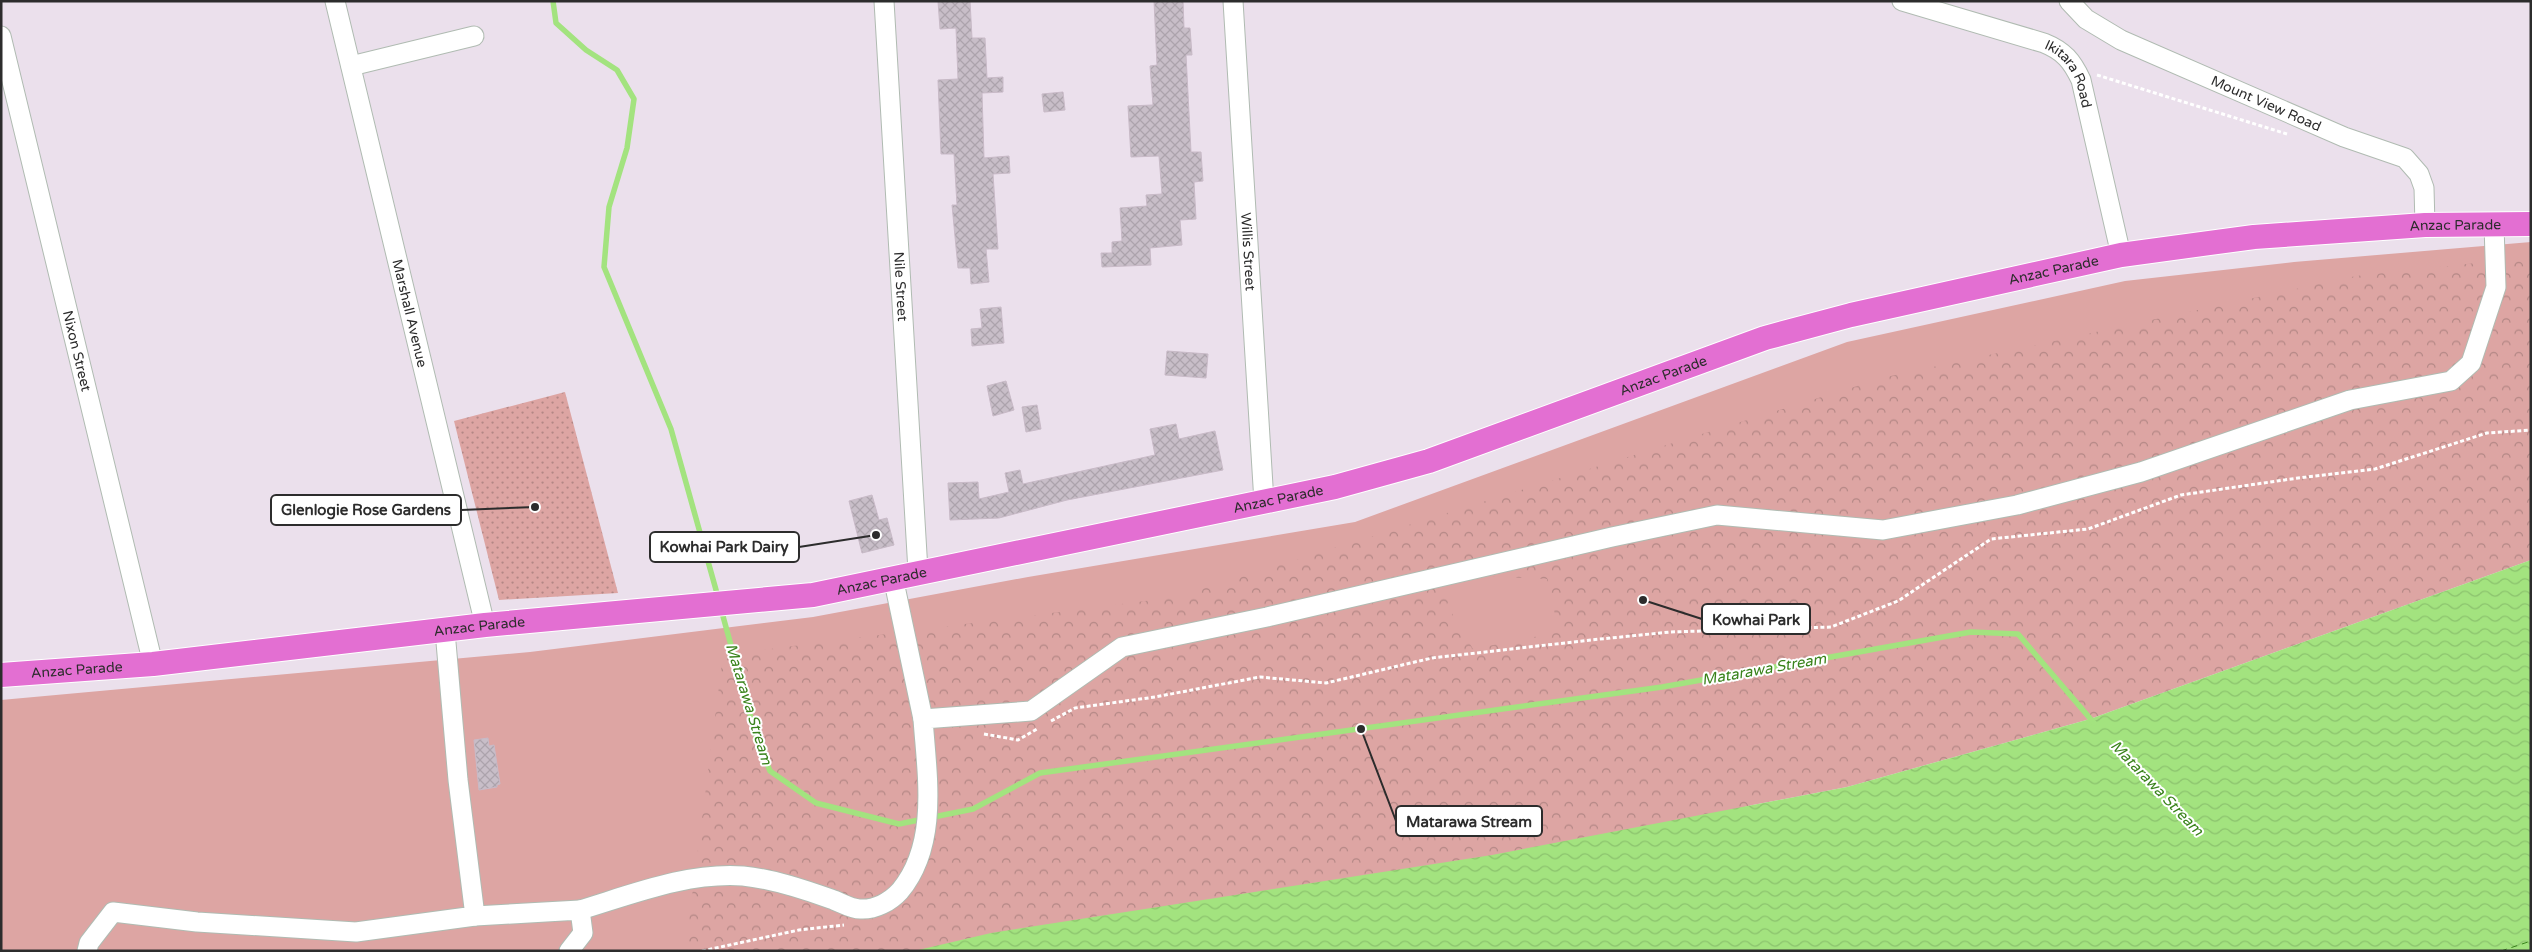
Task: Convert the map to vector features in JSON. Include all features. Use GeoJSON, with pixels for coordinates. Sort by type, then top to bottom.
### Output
{"type":"FeatureCollection","features":[{"type":"Feature","properties":{"kind":"main road","name":"Anzac Parade"},"geometry":{"type":"LineString","coordinates":[[1,674],[153,664],[486,625],[813,595],[918,571],[1344,485],[1429,461],[1765,338],[1851,315],[2121,254],[2254,238],[2425,225],[2531,224]]}},
{"type":"Feature","properties":{"kind":"street","name":"Marshall Avenue"},"geometry":{"type":"LineString","coordinates":[[335,1],[486,625]]}},
{"type":"Feature","properties":{"kind":"street","name":"Nile Street"},"geometry":{"type":"LineString","coordinates":[[884,1],[918,571]]}},
{"type":"Feature","properties":{"kind":"street","name":"Willis Street"},"geometry":{"type":"LineString","coordinates":[[1233,1],[1264,502]]}},
{"type":"Feature","properties":{"kind":"street","name":"Ikitara Road"},"geometry":{"type":"LineString","coordinates":[[1902,1],[2057,48],[2074,65],[2081,80],[2121,254]]}},
{"type":"Feature","properties":{"kind":"street","name":"Mount View Road"},"geometry":{"type":"LineString","coordinates":[[2069,1],[2086,19],[2121,40],[2344,137],[2405,158],[2413,164],[2424,188],[2425,225]]}},
{"type":"Feature","properties":{"kind":"street","name":"Nixon Street"},"geometry":{"type":"LineString","coordinates":[[1,36],[153,664]]}},
{"type":"Feature","properties":{"kind":"street"},"geometry":{"type":"LineString","coordinates":[[351,66],[474,36]]}},
{"type":"Feature","properties":{"kind":"street"},"geometry":{"type":"LineString","coordinates":[[923,719],[1031,711],[1122,647],[1267,617],[1612,537],[1717,515],[1883,530],[2017,505],[2141,472],[2350,400],[2451,381],[2470,363],[2496,287],[2494,225]]}},
{"type":"Feature","properties":{"kind":"street"},"geometry":{"type":"LineString","coordinates":[[87,951],[89,943],[113,912],[197,922],[356,932],[475,916],[580,910],[674,882],[714,875],[744,876],[771,881],[859,909],[874,907],[892,900],[912,875],[924,840],[928,801],[923,719],[894,577]]}},
{"type":"Feature","properties":{"kind":"street"},"geometry":{"type":"LineString","coordinates":[[445,631],[458,780],[475,916]]}},
{"type":"Feature","properties":{"kind":"street"},"geometry":{"type":"LineString","coordinates":[[569,951],[582,932],[580,910]]}},
{"type":"Feature","properties":{"kind":"path"},"geometry":{"type":"LineString","coordinates":[[2081,80],[2088,72],[2297,137],[2308,122]]}},
{"type":"Feature","properties":{"kind":"path"},"geometry":{"type":"LineString","coordinates":[[982,734],[1018,740],[1075,708],[1155,697],[1260,677],[1326,683],[1432,658],[1591,640],[1670,632],[1831,627],[1898,601],[1991,539],[2088,528],[2181,495],[2375,469],[2486,433],[2531,430]]}},
{"type":"Feature","properties":{"kind":"green space"},"geometry":{"type":"Polygon","coordinates":[[[2531,242],[2531,559],[1935,744],[1684,827],[1102,951],[1,951],[1,700],[530,652],[813,617],[1028,577],[1355,522],[1847,342],[2125,281],[2294,262],[2531,242]]]}},
{"type":"Feature","properties":{"kind":"green space"},"geometry":{"type":"Polygon","coordinates":[[[2531,257],[2531,560],[2090,719],[1847,787],[1492,855],[991,933],[914,951],[685,951],[723,655],[1176,597],[1886,377],[2356,276],[2531,257]],[[1456,575],[1447,605],[1473,649],[1559,632],[1547,579],[1456,575]]]}},
{"type":"Feature","properties":{"kind":"green space"},"geometry":{"type":"Polygon","coordinates":[[[565,392],[618,593],[499,600],[454,421],[565,392]]]}},
{"type":"Feature","properties":{"kind":"water"},"geometry":{"type":"Polygon","coordinates":[[[2531,560],[2531,951],[914,951],[991,933],[1492,855],[1847,787],[2090,719],[2531,560]]]}},
{"type":"Feature","properties":{"kind":"building"},"geometry":{"type":"Polygon","coordinates":[[[938,1],[970,1],[972,38],[985,38],[987,78],[1003,77],[1003,92],[982,93],[984,158],[1009,156],[1010,173],[993,174],[998,249],[986,249],[989,282],[971,284],[970,268],[958,268],[952,205],[957,205],[954,154],[941,154],[938,80],[958,79],[956,28],[940,29],[938,1]]]}},
{"type":"Feature","properties":{"kind":"building"},"geometry":{"type":"Polygon","coordinates":[[[1154,1],[1183,1],[1184,28],[1190,28],[1192,55],[1186,55],[1191,152],[1201,152],[1203,181],[1194,182],[1196,219],[1180,220],[1182,245],[1150,248],[1151,265],[1102,267],[1101,253],[1112,253],[1112,242],[1122,241],[1120,208],[1147,206],[1146,195],[1162,194],[1159,156],[1131,157],[1128,106],[1153,105],[1150,66],[1157,65],[1154,1]]]}},
{"type":"Feature","properties":{"kind":"building"},"geometry":{"type":"Polygon","coordinates":[[[1063,92],[1065,110],[1044,112],[1042,94],[1063,92]]]}},
{"type":"Feature","properties":{"kind":"building"},"geometry":{"type":"Polygon","coordinates":[[[1001,307],[1004,343],[972,346],[971,329],[982,328],[980,309],[1001,307]]]}},
{"type":"Feature","properties":{"kind":"building"},"geometry":{"type":"Polygon","coordinates":[[[1167,351],[1208,354],[1206,378],[1165,375],[1167,351]]]}},
{"type":"Feature","properties":{"kind":"building"},"geometry":{"type":"Polygon","coordinates":[[[1006,381],[1014,410],[993,416],[987,386],[1006,381]]]}},
{"type":"Feature","properties":{"kind":"building"},"geometry":{"type":"Polygon","coordinates":[[[1037,405],[1041,429],[1026,432],[1022,407],[1037,405]]]}},
{"type":"Feature","properties":{"kind":"building"},"geometry":{"type":"Polygon","coordinates":[[[1176,424],[1179,439],[1215,431],[1223,470],[1067,500],[999,518],[950,520],[948,483],[978,482],[979,499],[1009,492],[1005,473],[1020,470],[1023,484],[1155,455],[1150,429],[1176,424]]]}},
{"type":"Feature","properties":{"kind":"building"},"geometry":{"type":"Polygon","coordinates":[[[872,495],[879,520],[887,518],[894,545],[862,553],[849,501],[872,495]]]}},
{"type":"Feature","properties":{"kind":"building"},"geometry":{"type":"Polygon","coordinates":[[[488,738],[489,746],[494,745],[500,784],[497,787],[479,790],[474,740],[488,738]]]}},
{"type":"Feature","properties":{"kind":"waterway","name":"Matarawa Stream"},"geometry":{"type":"LineString","coordinates":[[553,1],[556,23],[586,50],[617,70],[634,99],[627,148],[609,207],[604,267],[671,429],[718,597]]}},
{"type":"Feature","properties":{"kind":"waterway","name":"Matarawa Stream"},"geometry":{"type":"LineString","coordinates":[[721,609],[756,736],[770,771],[816,803],[899,824],[973,809],[1040,773],[1662,687],[1971,632],[2018,634],[2094,723]]}},
{"type":"Feature","properties":{"kind":"ferry route"},"geometry":{"type":"LineString","coordinates":[[2501,951],[2531,941]]}},
{"type":"Feature","properties":{"kind":"place","name":"Glenlogie Rose Gardens"},"geometry":{"type":"Point","coordinates":[535,507]}},
{"type":"Feature","properties":{"kind":"place","name":"Kowhai Park Dairy"},"geometry":{"type":"Point","coordinates":[876,535]}},
{"type":"Feature","properties":{"kind":"place","name":"Kowhai Park"},"geometry":{"type":"Point","coordinates":[1643,600]}},
{"type":"Feature","properties":{"kind":"place","name":"Matarawa Stream"},"geometry":{"type":"Point","coordinates":[1361,729]}}]}
